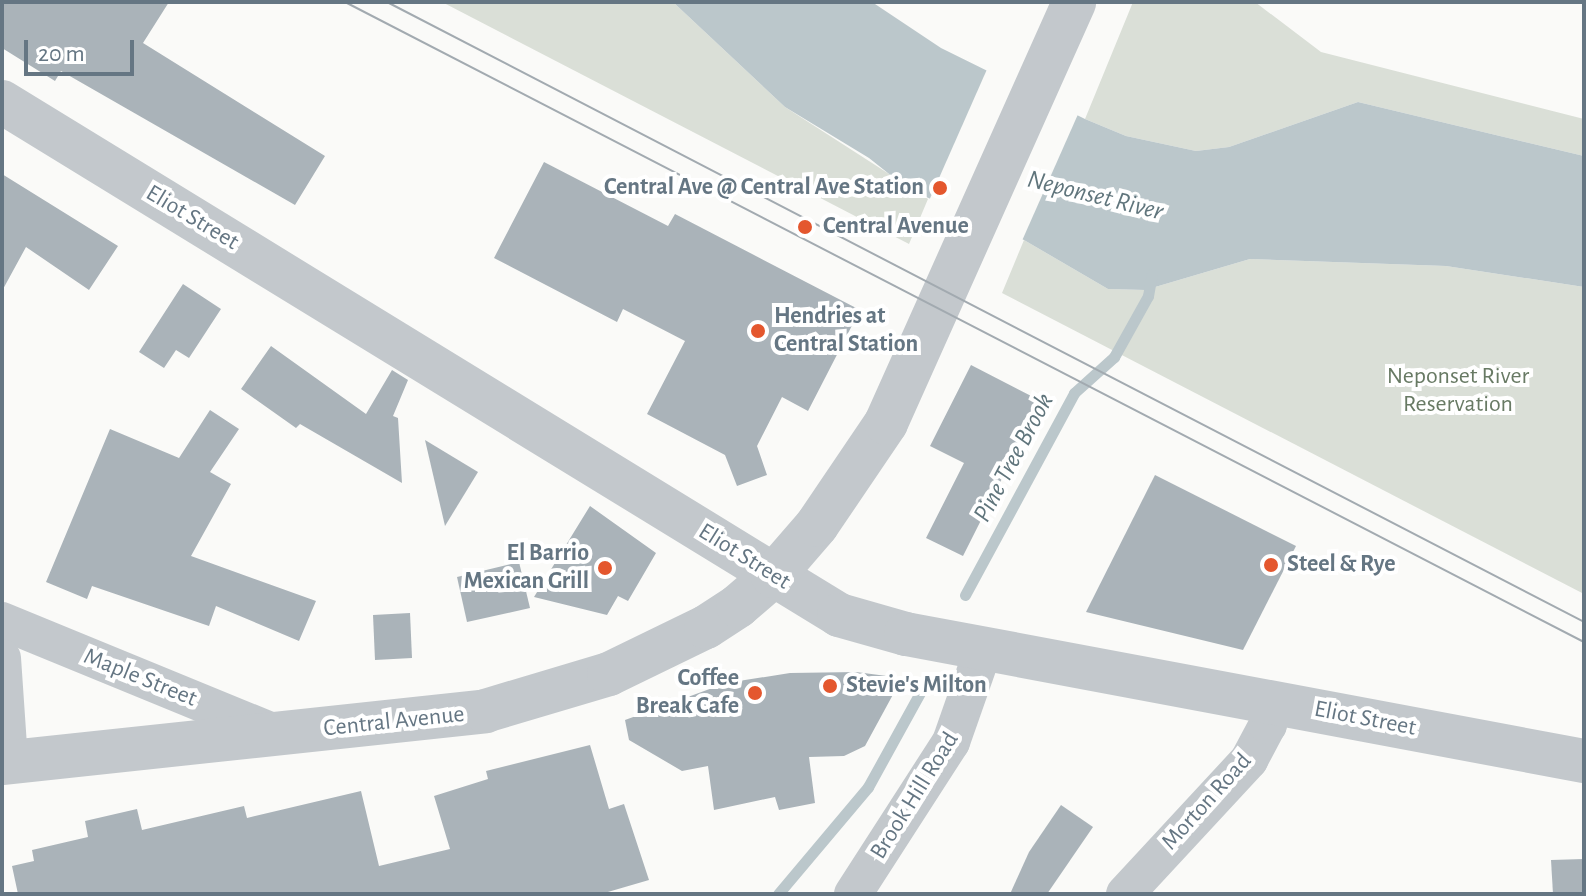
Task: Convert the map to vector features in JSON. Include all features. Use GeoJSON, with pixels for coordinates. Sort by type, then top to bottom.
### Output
{"type":"FeatureCollection","features":[{"type":"Feature","properties":{"kind":"street","name":"Central Avenue"},"geometry":{"type":"LineString","coordinates":[[5,763],[485,711],[544,697],[609,674],[706,627],[773,576],[817,525],[886,423],[1074,2]]}},
{"type":"Feature","properties":{"kind":"street","name":"Eliot Street"},"geometry":{"type":"LineString","coordinates":[[2,102],[773,576],[862,623],[1584,761]]}},
{"type":"Feature","properties":{"kind":"street","name":"Maple Street"},"geometry":{"type":"LineString","coordinates":[[2,621],[278,734]]}},
{"type":"Feature","properties":{"kind":"street","name":"Brook Hill Road"},"geometry":{"type":"LineString","coordinates":[[853,894],[951,742],[984,648]]}},
{"type":"Feature","properties":{"kind":"street"},"geometry":{"type":"LineString","coordinates":[[2,658],[5,763]]}},
{"type":"Feature","properties":{"kind":"street","name":"Morton Road"},"geometry":{"type":"LineString","coordinates":[[1125,894],[1249,760],[1268,725],[1272,701]]}},
{"type":"Feature","properties":{"kind":"green space"},"geometry":{"type":"Polygon","coordinates":[[[442,2],[673,2],[785,107],[928,199],[909,244],[442,2]]]}},
{"type":"Feature","properties":{"kind":"green space"},"geometry":{"type":"Polygon","coordinates":[[[1133,2],[1255,2],[1321,52],[1584,119],[1584,156],[1358,102],[1229,147],[1196,151],[1126,136],[1085,119],[1133,2]]]}},
{"type":"Feature","properties":{"kind":"green space","name":"Neponset River Reservation"},"geometry":{"type":"Polygon","coordinates":[[[1024,240],[1108,289],[1145,290],[1250,259],[1446,266],[1584,287],[1584,594],[1002,293],[1024,240]]]}},
{"type":"Feature","properties":{"kind":"water","name":"Neponset River"},"geometry":{"type":"Polygon","coordinates":[[[673,2],[872,2],[941,48],[1085,119],[1126,136],[1196,151],[1229,147],[1358,102],[1584,156],[1584,287],[1446,266],[1250,259],[1145,290],[1108,289],[1024,240],[908,189],[869,158],[785,107],[673,2]]]}},
{"type":"Feature","properties":{"kind":"pier"},"geometry":{"type":"Polygon","coordinates":[[[988,67],[1079,112],[1021,243],[928,203],[988,67]]]}},
{"type":"Feature","properties":{"kind":"building"},"geometry":{"type":"Polygon","coordinates":[[[2,2],[169,2],[143,43],[325,156],[295,205],[61,71],[55,81],[2,48],[2,2]]]}},
{"type":"Feature","properties":{"kind":"building","name":"Hendries at Central Station"},"geometry":{"type":"Polygon","coordinates":[[[544,162],[668,226],[675,214],[860,310],[808,411],[782,397],[757,446],[767,475],[737,486],[725,455],[647,414],[685,341],[623,309],[617,322],[494,258],[544,162]]]}},
{"type":"Feature","properties":{"kind":"building"},"geometry":{"type":"Polygon","coordinates":[[[2,174],[118,246],[89,290],[26,247],[2,291],[2,174]]]}},
{"type":"Feature","properties":{"kind":"building"},"geometry":{"type":"Polygon","coordinates":[[[183,284],[221,309],[189,358],[176,350],[164,368],[139,352],[183,284]]]}},
{"type":"Feature","properties":{"kind":"building"},"geometry":{"type":"Polygon","coordinates":[[[271,346],[366,414],[392,370],[408,380],[393,416],[398,418],[402,483],[300,424],[296,428],[241,389],[271,346]]]}},
{"type":"Feature","properties":{"kind":"building"},"geometry":{"type":"Polygon","coordinates":[[[971,365],[1041,401],[963,556],[926,538],[964,463],[930,446],[971,365]]]}},
{"type":"Feature","properties":{"kind":"building"},"geometry":{"type":"Polygon","coordinates":[[[210,410],[239,429],[210,472],[231,484],[191,556],[316,601],[299,641],[216,606],[209,626],[92,586],[87,599],[46,582],[110,429],[179,458],[210,410]]]}},
{"type":"Feature","properties":{"kind":"building"},"geometry":{"type":"Polygon","coordinates":[[[425,440],[478,472],[445,526],[425,440]]]}},
{"type":"Feature","properties":{"kind":"building"},"geometry":{"type":"Polygon","coordinates":[[[1155,475],[1296,546],[1243,650],[1086,612],[1155,475]]]}},
{"type":"Feature","properties":{"kind":"building"},"geometry":{"type":"Polygon","coordinates":[[[590,506],[656,553],[628,601],[618,596],[607,615],[534,597],[590,506]]]}},
{"type":"Feature","properties":{"kind":"building"},"geometry":{"type":"Polygon","coordinates":[[[519,562],[530,608],[467,622],[457,577],[519,562]]]}},
{"type":"Feature","properties":{"kind":"building"},"geometry":{"type":"Polygon","coordinates":[[[410,613],[412,658],[375,660],[373,615],[410,613]]]}},
{"type":"Feature","properties":{"kind":"building"},"geometry":{"type":"Polygon","coordinates":[[[856,672],[902,678],[865,746],[844,756],[809,757],[815,803],[779,810],[775,797],[714,810],[708,766],[682,771],[629,740],[625,720],[726,683],[790,673],[856,672]]]}},
{"type":"Feature","properties":{"kind":"building"},"geometry":{"type":"Polygon","coordinates":[[[590,745],[609,809],[624,804],[649,880],[601,894],[18,894],[12,866],[34,861],[32,850],[88,837],[85,821],[137,809],[142,830],[244,806],[247,818],[361,791],[379,866],[450,849],[434,796],[488,779],[486,771],[590,745]]]}},
{"type":"Feature","properties":{"kind":"building"},"geometry":{"type":"Polygon","coordinates":[[[1061,805],[1093,827],[1047,894],[1010,894],[1029,852],[1061,805]]]}},
{"type":"Feature","properties":{"kind":"building"},"geometry":{"type":"Polygon","coordinates":[[[1584,859],[1584,894],[1553,894],[1551,860],[1584,859]]]}},
{"type":"Feature","properties":{"kind":"waterway","name":"Pine Tree Brook"},"geometry":{"type":"LineString","coordinates":[[965,595],[1074,393],[1114,357],[1148,296],[1152,274]]}},
{"type":"Feature","properties":{"kind":"waterway","name":"Pine Tree Brook"},"geometry":{"type":"LineString","coordinates":[[778,894],[868,787],[921,691]]}},
{"type":"Feature","properties":{"kind":"tram line"},"geometry":{"type":"LineString","coordinates":[[345,2],[1584,642]]}},
{"type":"Feature","properties":{"kind":"tram line"},"geometry":{"type":"LineString","coordinates":[[387,2],[1584,622]]}},
{"type":"Feature","properties":{"kind":"place","name":"Central Ave @ Central Ave Station"},"geometry":{"type":"Point","coordinates":[940,188]}},
{"type":"Feature","properties":{"kind":"place","name":"Central Avenue"},"geometry":{"type":"Point","coordinates":[805,227]}},
{"type":"Feature","properties":{"kind":"place","name":"Hendries at Central Station"},"geometry":{"type":"Point","coordinates":[758,331]}},
{"type":"Feature","properties":{"kind":"place","name":"Steel & Rye"},"geometry":{"type":"Point","coordinates":[1271,565]}},
{"type":"Feature","properties":{"kind":"place","name":"El Barrio Mexican Grill"},"geometry":{"type":"Point","coordinates":[605,568]}},
{"type":"Feature","properties":{"kind":"place","name":"Stevie's Milton"},"geometry":{"type":"Point","coordinates":[830,686]}},
{"type":"Feature","properties":{"kind":"place","name":"Coffee Break Cafe"},"geometry":{"type":"Point","coordinates":[755,693]}}]}
